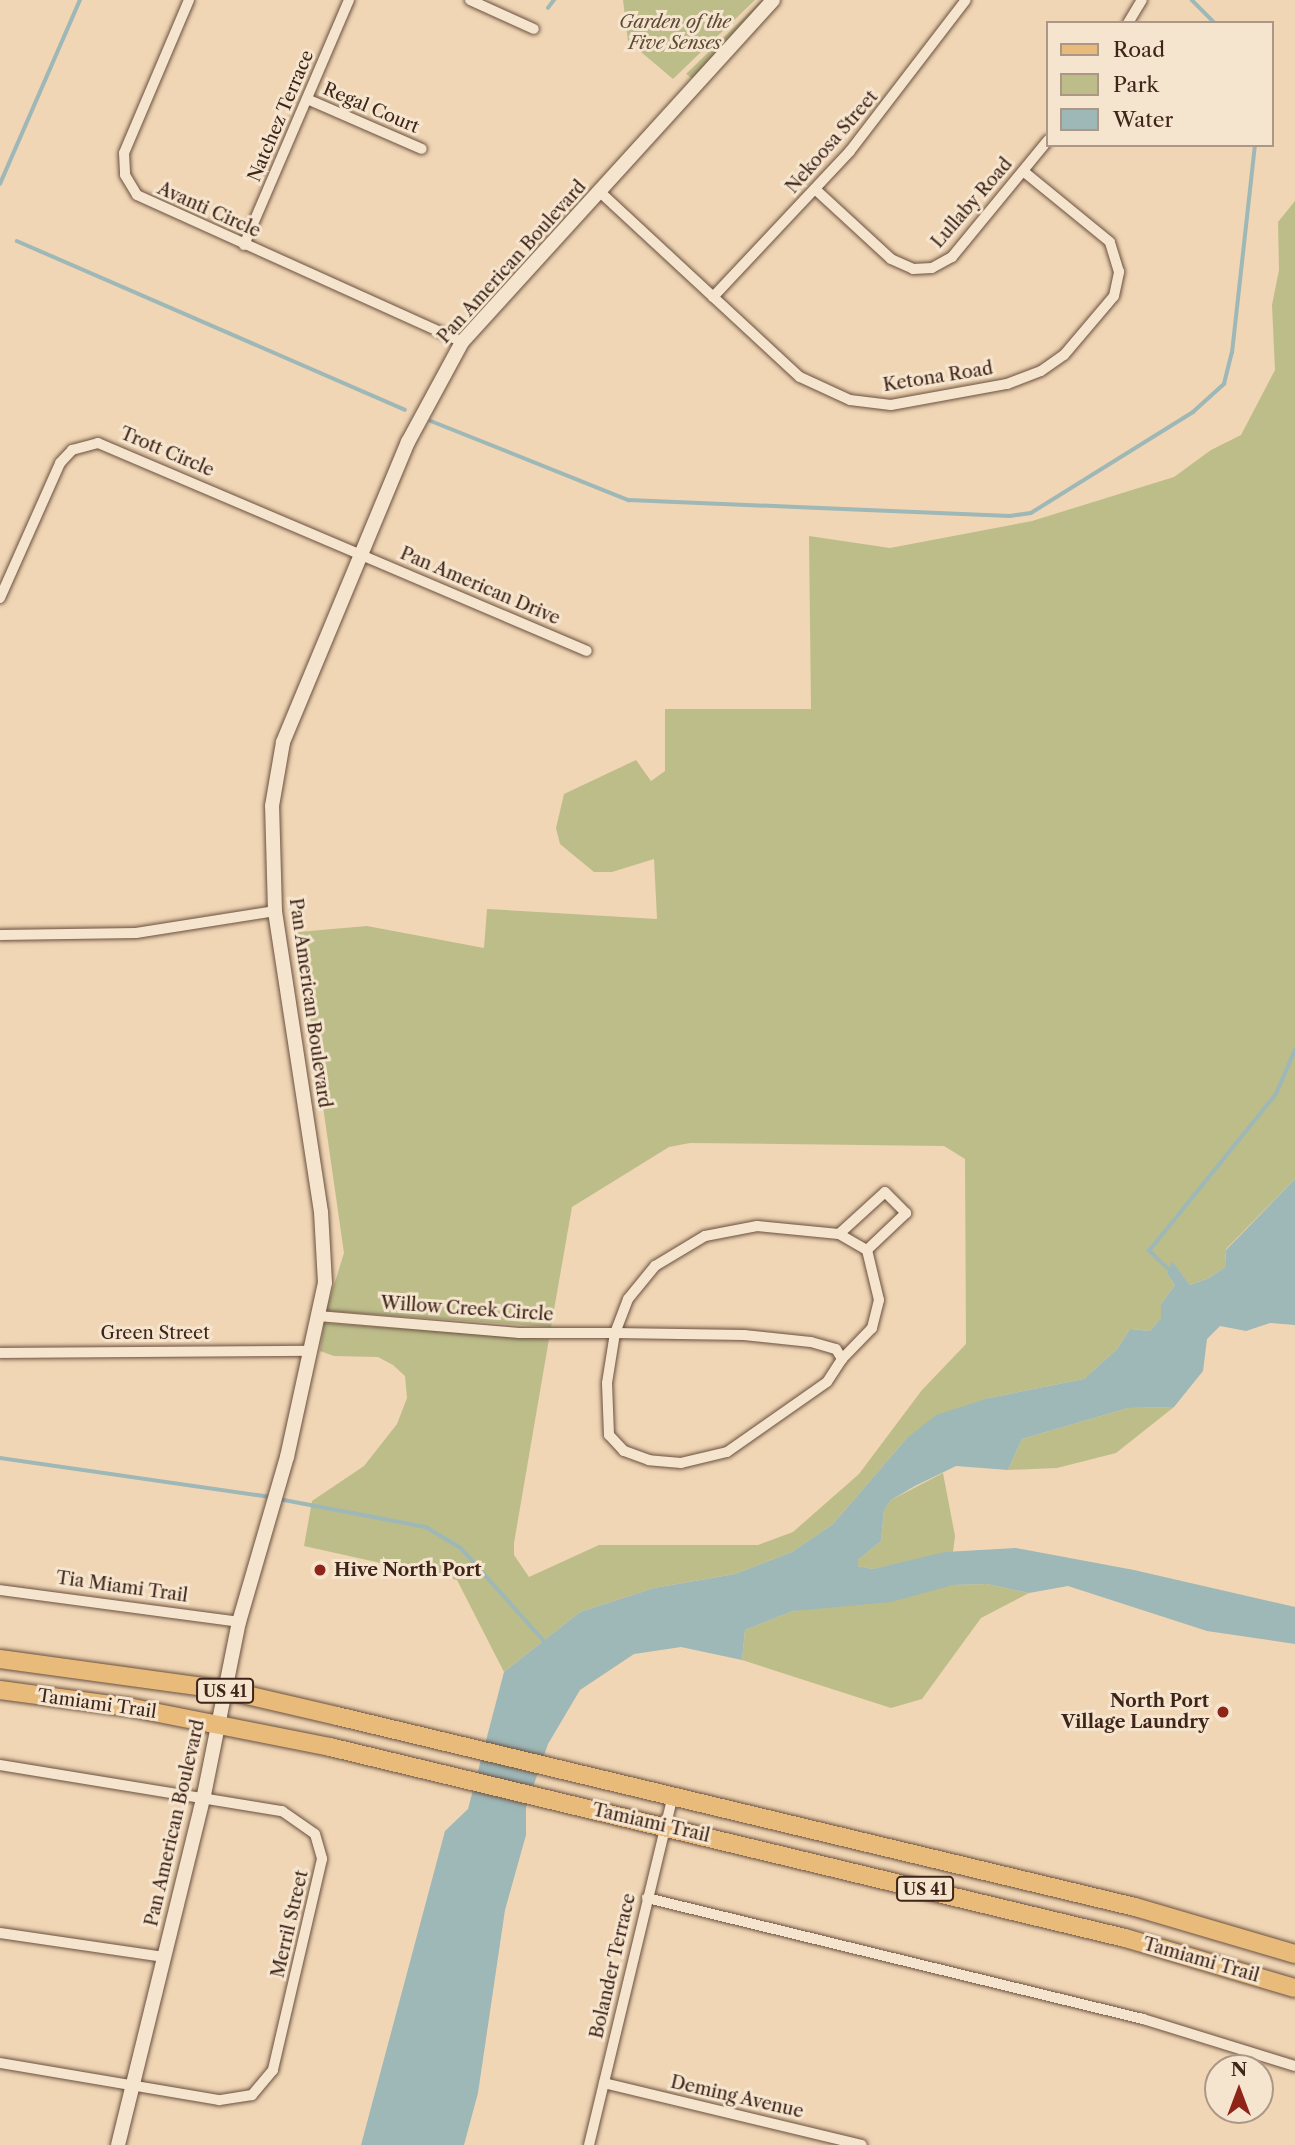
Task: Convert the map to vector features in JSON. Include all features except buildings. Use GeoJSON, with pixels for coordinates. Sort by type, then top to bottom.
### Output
{"type":"FeatureCollection","features":[{"type":"Feature","properties":{"kind":"main road","name":"Tamiami Trail"},"geometry":{"type":"LineString","coordinates":[[0,1659],[225,1690],[1135,1907],[1295,1954]]}},
{"type":"Feature","properties":{"kind":"main road","name":"Tamiami Trail"},"geometry":{"type":"LineString","coordinates":[[0,1690],[218,1723],[439,1772],[1125,1938],[1295,1988]]}},
{"type":"Feature","properties":{"kind":"street","name":"Avanti Circle"},"geometry":{"type":"LineString","coordinates":[[189,0],[130,137],[125,175],[141,199],[462,342]]}},
{"type":"Feature","properties":{"kind":"street","name":"Natchez Terrace"},"geometry":{"type":"LineString","coordinates":[[244,245],[349,0]]}},
{"type":"Feature","properties":{"kind":"street"},"geometry":{"type":"LineString","coordinates":[[470,0],[534,29]]}},
{"type":"Feature","properties":{"kind":"street","name":"Pan American Boulevard"},"geometry":{"type":"LineString","coordinates":[[118,2145],[204,1795],[239,1622],[281,1477],[324,1283],[325,1241],[275,911],[272,806],[283,742],[419,419],[462,342],[773,0]]}},
{"type":"Feature","properties":{"kind":"street","name":"Nekoosa Street"},"geometry":{"type":"LineString","coordinates":[[713,297],[815,189],[903,87],[966,0]]}},
{"type":"Feature","properties":{"kind":"street"},"geometry":{"type":"LineString","coordinates":[[1129,21],[1142,0]]}},
{"type":"Feature","properties":{"kind":"street","name":"Regal Court"},"geometry":{"type":"LineString","coordinates":[[307,99],[422,149]]}},
{"type":"Feature","properties":{"kind":"street","name":"Lullaby Road"},"geometry":{"type":"LineString","coordinates":[[815,189],[891,259],[925,269],[952,257],[1046,143]]}},
{"type":"Feature","properties":{"kind":"street","name":"Ketona Road"},"geometry":{"type":"LineString","coordinates":[[600,192],[800,377],[850,400],[903,404],[1027,378],[1072,347],[1114,296],[1119,272],[1116,253],[1105,237],[1023,172]]}},
{"type":"Feature","properties":{"kind":"street","name":"Trott Circle"},"geometry":{"type":"LineString","coordinates":[[0,598],[60,463],[72,450],[89,443],[107,446],[360,554]]}},
{"type":"Feature","properties":{"kind":"street","name":"Pan American Drive"},"geometry":{"type":"LineString","coordinates":[[360,554],[587,650]]}},
{"type":"Feature","properties":{"kind":"street"},"geometry":{"type":"LineString","coordinates":[[0,935],[136,933],[275,911]]}},
{"type":"Feature","properties":{"kind":"street"},"geometry":{"type":"LineString","coordinates":[[839,1234],[885,1192],[906,1213],[867,1250]]}},
{"type":"Feature","properties":{"kind":"street"},"geometry":{"type":"LineString","coordinates":[[758,1226],[839,1234],[867,1250],[879,1300],[872,1328],[842,1359],[827,1381],[727,1452],[681,1463],[649,1460],[624,1451],[609,1435],[607,1383],[615,1333],[628,1299],[655,1266],[705,1236],[758,1226]]}},
{"type":"Feature","properties":{"kind":"street","name":"Willow Creek Circle"},"geometry":{"type":"LineString","coordinates":[[318,1316],[519,1333],[744,1335],[811,1342],[836,1349],[842,1359]]}},
{"type":"Feature","properties":{"kind":"street","name":"Green Street"},"geometry":{"type":"LineString","coordinates":[[0,1353],[311,1351]]}},
{"type":"Feature","properties":{"kind":"street","name":"Tia Miami Trail"},"geometry":{"type":"LineString","coordinates":[[0,1590],[239,1622]]}},
{"type":"Feature","properties":{"kind":"street","name":"Merril Street"},"geometry":{"type":"LineString","coordinates":[[0,1765],[204,1795],[282,1811],[307,1825],[322,1850],[318,1888],[273,2070],[260,2089],[242,2099],[219,2100],[135,2083],[0,2063]]}},
{"type":"Feature","properties":{"kind":"street","name":"Bolander Terrace"},"geometry":{"type":"LineString","coordinates":[[589,2145],[673,1795]]}},
{"type":"Feature","properties":{"kind":"street"},"geometry":{"type":"LineString","coordinates":[[647,1898],[1118,2013],[1295,2066]]}},
{"type":"Feature","properties":{"kind":"street"},"geometry":{"type":"LineString","coordinates":[[0,1933],[164,1957]]}},
{"type":"Feature","properties":{"kind":"street","name":"Deming Avenue"},"geometry":{"type":"LineString","coordinates":[[604,2083],[862,2145]]}},
{"type":"Feature","properties":{"kind":"green space","name":"Garden of the Five Senses"},"geometry":{"type":"Polygon","coordinates":[[[623,0],[755,0],[673,79],[628,41],[623,0]]]}},
{"type":"Feature","properties":{"kind":"green space"},"geometry":{"type":"Polygon","coordinates":[[[765,0],[695,80],[686,74],[765,0]]]}},
{"type":"Feature","properties":{"kind":"green space"},"geometry":{"type":"Polygon","coordinates":[[[1295,201],[1295,1179],[1226,1249],[1225,1267],[1209,1278],[1190,1285],[1172,1262],[1167,1274],[1175,1285],[1161,1304],[1161,1318],[1150,1331],[1130,1329],[1117,1349],[1084,1379],[989,1398],[906,1439],[833,1524],[792,1552],[735,1574],[654,1588],[580,1612],[504,1672],[457,1580],[304,1546],[312,1501],[364,1466],[397,1424],[407,1398],[405,1376],[393,1365],[378,1357],[334,1356],[320,1351],[324,1323],[549,1339],[514,1543],[514,1555],[529,1577],[599,1545],[758,1545],[793,1532],[859,1474],[922,1390],[966,1344],[965,1159],[944,1146],[690,1143],[669,1147],[572,1207],[551,1327],[326,1311],[344,1253],[298,932],[367,926],[484,948],[487,909],[657,919],[654,859],[612,872],[594,872],[560,844],[556,828],[564,794],[636,760],[651,781],[665,771],[665,709],[811,709],[809,536],[890,548],[1032,521],[1174,477],[1211,450],[1241,435],[1275,370],[1272,305],[1279,270],[1278,222],[1295,201]]]}},
{"type":"Feature","properties":{"kind":"green space"},"geometry":{"type":"Polygon","coordinates":[[[1174,1407],[1116,1453],[1057,1468],[1008,1470],[1022,1439],[1128,1408],[1174,1407]]]}},
{"type":"Feature","properties":{"kind":"green space"},"geometry":{"type":"Polygon","coordinates":[[[943,1473],[955,1536],[953,1552],[873,1569],[858,1566],[858,1560],[881,1541],[884,1510],[891,1500],[943,1473]]]}},
{"type":"Feature","properties":{"kind":"green space"},"geometry":{"type":"Polygon","coordinates":[[[987,1584],[1029,1593],[981,1618],[922,1699],[891,1708],[742,1660],[745,1630],[793,1611],[953,1585],[987,1584]]]}},
{"type":"Feature","properties":{"kind":"water"},"geometry":{"type":"Polygon","coordinates":[[[1295,1179],[1295,1325],[1270,1323],[1246,1331],[1220,1326],[1207,1339],[1203,1371],[1174,1407],[1128,1408],[1022,1439],[1008,1470],[956,1466],[915,1486],[891,1500],[884,1510],[881,1541],[858,1560],[858,1566],[873,1569],[945,1552],[1016,1548],[1134,1570],[1295,1607],[1295,1644],[1207,1631],[1068,1586],[1029,1593],[987,1584],[953,1585],[891,1602],[793,1611],[745,1630],[742,1660],[681,1647],[634,1654],[580,1690],[548,1744],[526,1807],[526,1835],[505,1910],[478,2093],[464,2145],[361,2145],[445,1831],[468,1809],[504,1672],[580,1612],[654,1588],[735,1574],[792,1552],[833,1524],[906,1439],[936,1415],[989,1398],[1084,1379],[1117,1349],[1130,1329],[1150,1331],[1161,1318],[1161,1304],[1175,1285],[1167,1274],[1172,1261],[1190,1285],[1209,1278],[1225,1267],[1226,1250],[1295,1179]]]}},
{"type":"Feature","properties":{"kind":"waterway"},"geometry":{"type":"LineString","coordinates":[[0,184],[80,0]]}},
{"type":"Feature","properties":{"kind":"waterway"},"geometry":{"type":"LineString","coordinates":[[548,8],[554,0]]}},
{"type":"Feature","properties":{"kind":"waterway"},"geometry":{"type":"LineString","coordinates":[[1192,0],[1213,21]]}},
{"type":"Feature","properties":{"kind":"waterway"},"geometry":{"type":"LineString","coordinates":[[431,421],[629,500],[1010,516],[1031,513],[1193,412],[1224,384],[1232,353],[1255,147]]}},
{"type":"Feature","properties":{"kind":"waterway"},"geometry":{"type":"LineString","coordinates":[[17,241],[405,410]]}},
{"type":"Feature","properties":{"kind":"waterway"},"geometry":{"type":"LineString","coordinates":[[1172,1273],[1149,1251],[1276,1094],[1295,1050]]}},
{"type":"Feature","properties":{"kind":"waterway"},"geometry":{"type":"LineString","coordinates":[[0,1458],[272,1497]]}},
{"type":"Feature","properties":{"kind":"waterway"},"geometry":{"type":"LineString","coordinates":[[279,1499],[426,1527],[461,1548],[546,1643]]}},
{"type":"Feature","properties":{"kind":"place","name":"Hive North Port"},"geometry":{"type":"Point","coordinates":[320,1570]}},
{"type":"Feature","properties":{"kind":"place","name":"North Port Village Laundry"},"geometry":{"type":"Point","coordinates":[1223,1712]}}]}
